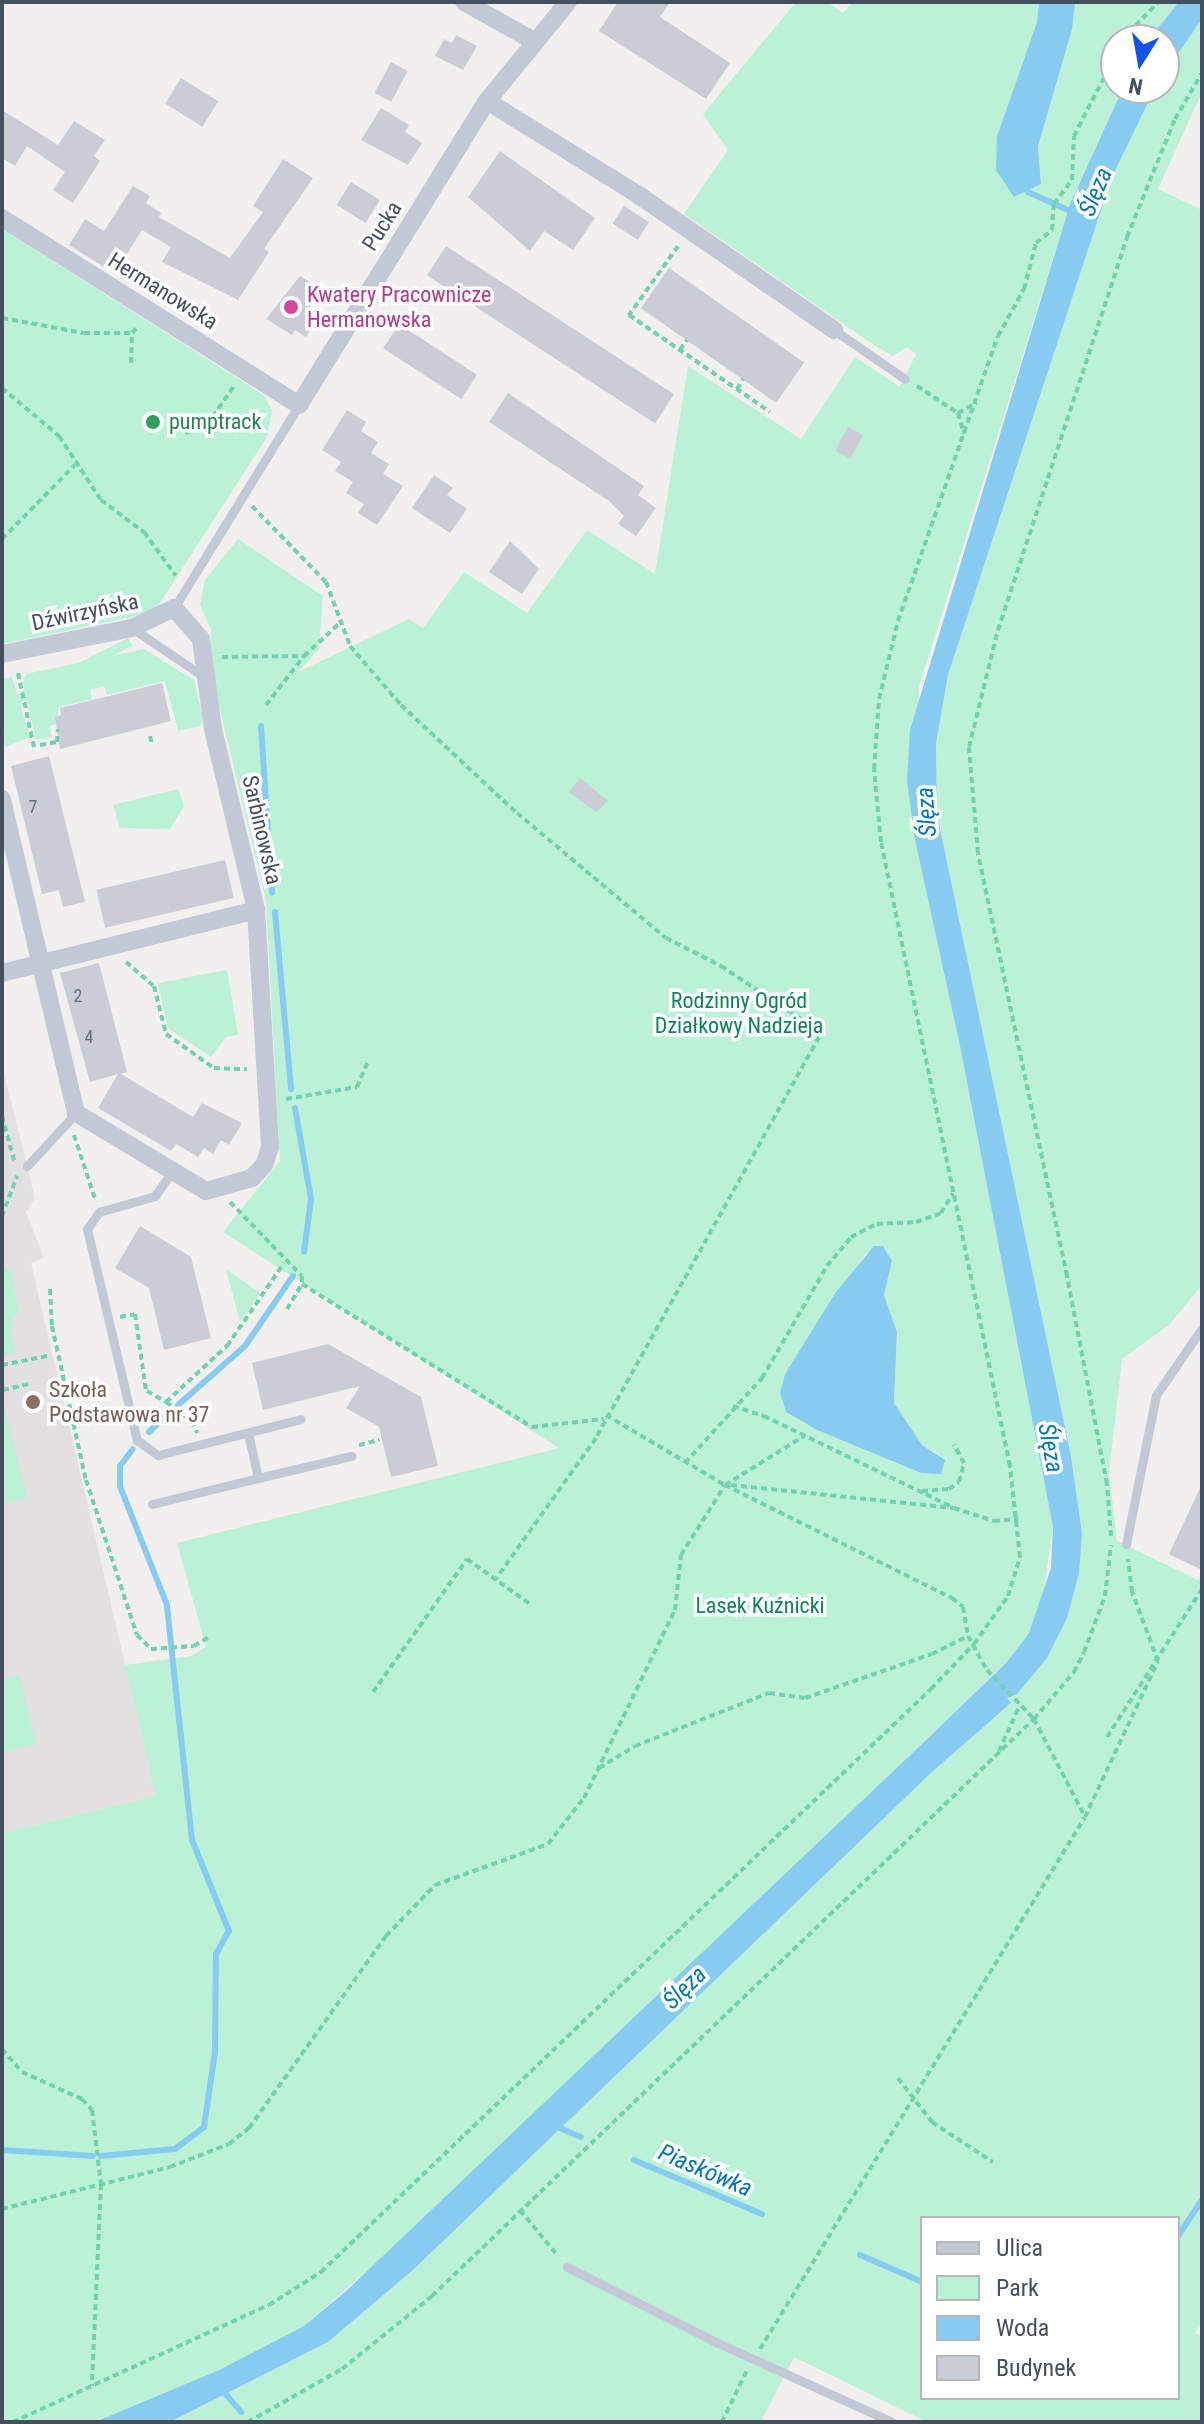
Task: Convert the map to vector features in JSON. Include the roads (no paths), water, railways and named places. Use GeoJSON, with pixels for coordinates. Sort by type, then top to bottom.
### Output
{"type":"FeatureCollection","features":[{"type":"Feature","properties":{"kind":"street"},"geometry":{"type":"LineString","coordinates":[[464,2],[534,41]]}},
{"type":"Feature","properties":{"kind":"street","name":"Pucka"},"geometry":{"type":"LineString","coordinates":[[299,405],[487,101],[568,2]]}},
{"type":"Feature","properties":{"kind":"street"},"geometry":{"type":"LineString","coordinates":[[487,101],[834,330]]}},
{"type":"Feature","properties":{"kind":"street","name":"Hermanowska"},"geometry":{"type":"LineString","coordinates":[[2,218],[299,405]]}},
{"type":"Feature","properties":{"kind":"street","name":"Dźwirzyńska"},"geometry":{"type":"LineString","coordinates":[[2,654],[132,628],[174,608]]}},
{"type":"Feature","properties":{"kind":"street","name":"Sarbinowska"},"geometry":{"type":"LineString","coordinates":[[2,973],[256,910],[202,667],[201,639],[174,608]]}},
{"type":"Feature","properties":{"kind":"street"},"geometry":{"type":"LineString","coordinates":[[2,799],[72,1116],[171,1173],[224,1199],[264,1165],[270,1147],[256,910]]}},
{"type":"Feature","properties":{"kind":"lane"},"geometry":{"type":"LineString","coordinates":[[834,330],[905,379]]}},
{"type":"Feature","properties":{"kind":"lane","name":"Pucka"},"geometry":{"type":"LineString","coordinates":[[174,608],[299,405]]}},
{"type":"Feature","properties":{"kind":"lane"},"geometry":{"type":"LineString","coordinates":[[132,628],[202,667]]}},
{"type":"Feature","properties":{"kind":"lane"},"geometry":{"type":"LineString","coordinates":[[27,1166],[72,1116]]}},
{"type":"Feature","properties":{"kind":"lane"},"geometry":{"type":"LineString","coordinates":[[171,1173],[155,1196],[99,1212],[88,1235],[137,1440],[150,1453],[301,1419]]}},
{"type":"Feature","properties":{"kind":"lane"},"geometry":{"type":"LineString","coordinates":[[1126,1544],[1156,1395],[1202,1328]]}},
{"type":"Feature","properties":{"kind":"lane"},"geometry":{"type":"LineString","coordinates":[[248,1433],[258,1478]]}},
{"type":"Feature","properties":{"kind":"lane"},"geometry":{"type":"LineString","coordinates":[[152,1504],[351,1456]]}},
{"type":"Feature","properties":{"kind":"lane"},"geometry":{"type":"LineString","coordinates":[[567,2267],[892,2422]]}},
{"type":"Feature","properties":{"kind":"water"},"geometry":{"type":"Polygon","coordinates":[[[1039,2],[1075,2],[1072,29],[1038,146],[1041,184],[1014,197],[996,170],[997,136],[1037,22],[1039,2]]]}},
{"type":"Feature","properties":{"kind":"water"},"geometry":{"type":"Polygon","coordinates":[[[1179,2],[1202,2],[1202,19],[1180,51],[1180,24],[1161,24],[1179,2]]]}},
{"type":"Feature","properties":{"kind":"water","name":"Ślęza"},"geometry":{"type":"Polygon","coordinates":[[[1116,104],[1147,104],[1112,177],[948,675],[936,744],[937,814],[1071,1456],[1082,1533],[1079,1573],[1067,1618],[1047,1658],[1017,1694],[1007,1698],[1011,1703],[931,1773],[413,2270],[328,2342],[170,2422],[95,2422],[219,2370],[304,2326],[346,2291],[1006,1663],[1029,1633],[1051,1568],[1053,1527],[960,1046],[915,840],[907,780],[910,730],[1070,204],[1116,104]]]}},
{"type":"Feature","properties":{"kind":"water"},"geometry":{"type":"Polygon","coordinates":[[[874,1246],[883,1246],[892,1261],[884,1295],[897,1332],[894,1403],[922,1445],[945,1460],[941,1474],[921,1473],[817,1430],[786,1412],[780,1393],[785,1374],[836,1292],[874,1246]]]}},
{"type":"Feature","properties":{"kind":"waterway","name":"Ślęza"},"geometry":{"type":"LineString","coordinates":[[1028,192],[1072,212]]}},
{"type":"Feature","properties":{"kind":"waterway"},"geometry":{"type":"LineString","coordinates":[[261,726],[272,893]]}},
{"type":"Feature","properties":{"kind":"waterway"},"geometry":{"type":"LineString","coordinates":[[275,912],[291,1089]]}},
{"type":"Feature","properties":{"kind":"waterway"},"geometry":{"type":"LineString","coordinates":[[295,1108],[311,1199],[304,1252]]}},
{"type":"Feature","properties":{"kind":"waterway"},"geometry":{"type":"LineString","coordinates":[[178,1405],[245,1346],[293,1276]]}},
{"type":"Feature","properties":{"kind":"waterway"},"geometry":{"type":"LineString","coordinates":[[149,1432],[170,1412]]}},
{"type":"Feature","properties":{"kind":"waterway"},"geometry":{"type":"LineString","coordinates":[[101,2156],[175,2149],[204,2127],[215,2052],[216,1954],[229,1931],[192,1840],[167,1605],[120,1486],[120,1466],[133,1449]]}},
{"type":"Feature","properties":{"kind":"waterway","name":"Piaskówka"},"geometry":{"type":"LineString","coordinates":[[555,2126],[581,2137]]}},
{"type":"Feature","properties":{"kind":"waterway"},"geometry":{"type":"LineString","coordinates":[[2,2150],[93,2156]]}},
{"type":"Feature","properties":{"kind":"waterway","name":"Piaskówka"},"geometry":{"type":"LineString","coordinates":[[634,2160],[762,2214]]}},
{"type":"Feature","properties":{"kind":"waterway","name":"Piaskówka"},"geometry":{"type":"LineString","coordinates":[[1180,2233],[1202,2200]]}},
{"type":"Feature","properties":{"kind":"waterway","name":"Piaskówka"},"geometry":{"type":"LineString","coordinates":[[860,2255],[920,2281]]}},
{"type":"Feature","properties":{"kind":"waterway"},"geometry":{"type":"LineString","coordinates":[[223,2391],[241,2412]]}},
{"type":"Feature","properties":{"kind":"place","name":"Kwatery Pracownicze Hermanowska"},"geometry":{"type":"Point","coordinates":[291,307]}},
{"type":"Feature","properties":{"kind":"place","name":"pumptrack"},"geometry":{"type":"Point","coordinates":[153,422]}},
{"type":"Feature","properties":{"kind":"place","name":"Szkoła Podstawowa nr 37"},"geometry":{"type":"Point","coordinates":[33,1402]}},
{"type":"Feature","properties":{"kind":"park label","name":"Rodzinny Ogród Działkowy Nadzieja"},"geometry":{"type":"Point","coordinates":[739,1012]}},
{"type":"Feature","properties":{"kind":"park label","name":"Lasek Kuźnicki"},"geometry":{"type":"Point","coordinates":[760,1606]}}]}
